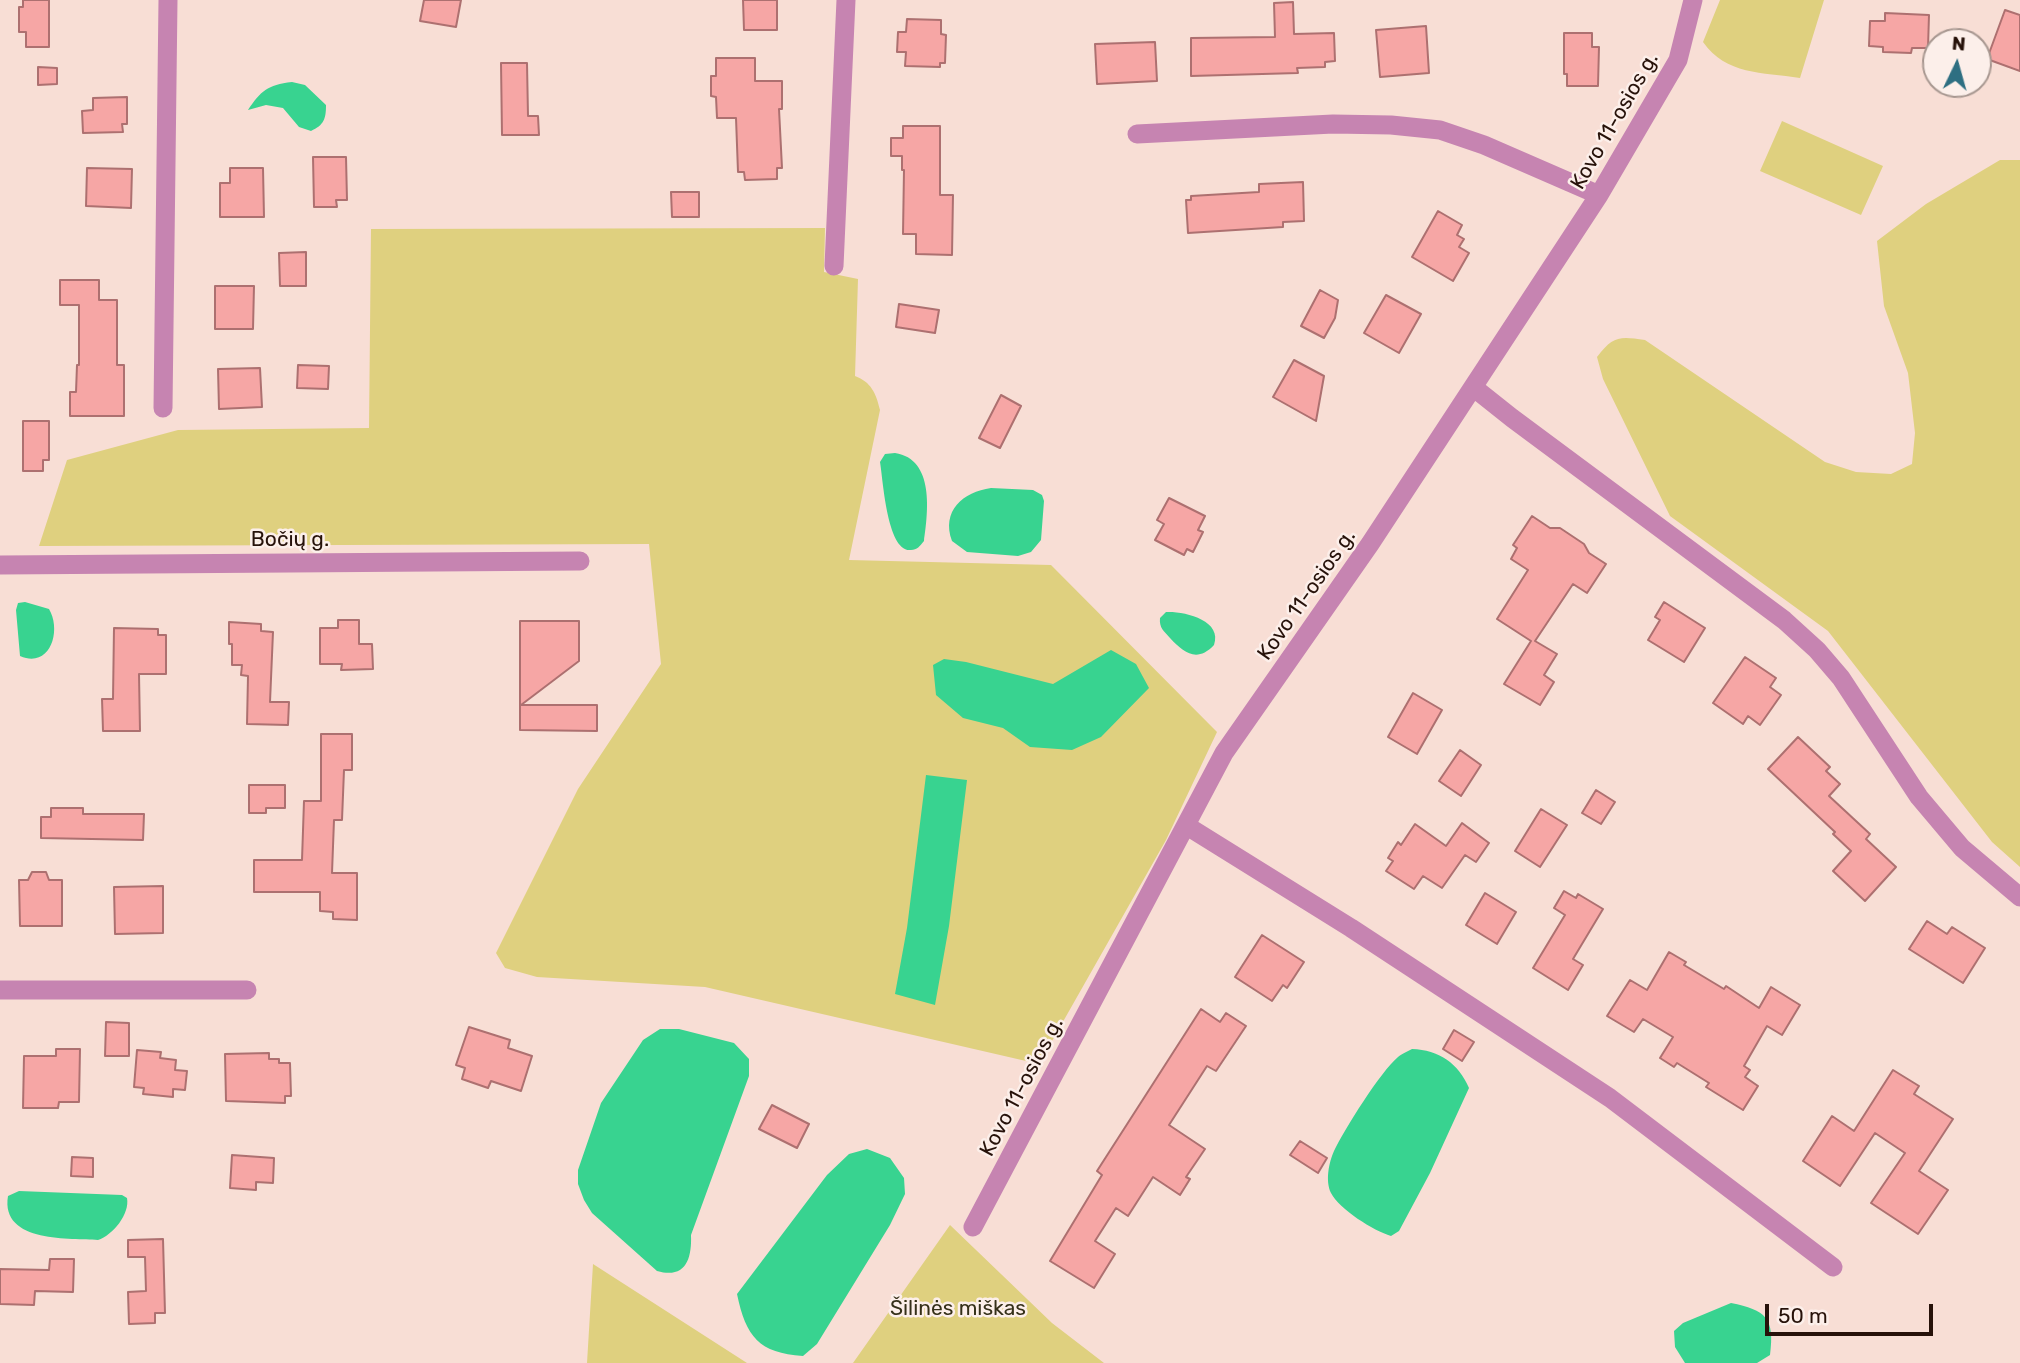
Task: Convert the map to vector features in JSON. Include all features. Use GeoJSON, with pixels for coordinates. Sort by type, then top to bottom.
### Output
{"type":"FeatureCollection","features":[{"type":"Feature","properties":{"kind":"street"},"geometry":{"type":"LineString","coordinates":[[163,408],[168,0]]}},
{"type":"Feature","properties":{"kind":"street"},"geometry":{"type":"LineString","coordinates":[[834,266],[846,0]]}},
{"type":"Feature","properties":{"kind":"street","name":"Kovo 11-osios g."},"geometry":{"type":"LineString","coordinates":[[973,1227],[1224,753],[1370,544],[1598,195],[1678,60],[1693,0]]}},
{"type":"Feature","properties":{"kind":"street"},"geometry":{"type":"LineString","coordinates":[[1137,134],[1333,124],[1391,125],[1440,130],[1484,145],[1598,195]]}},
{"type":"Feature","properties":{"kind":"street"},"geometry":{"type":"LineString","coordinates":[[1473,387],[1784,620],[1817,650],[1841,678],[1919,797],[1962,848],[2020,897]]}},
{"type":"Feature","properties":{"kind":"street","name":"Bočių g."},"geometry":{"type":"LineString","coordinates":[[0,565],[580,561]]}},
{"type":"Feature","properties":{"kind":"street"},"geometry":{"type":"LineString","coordinates":[[1187,825],[1351,928],[1609,1098],[1833,1267]]}},
{"type":"Feature","properties":{"kind":"street"},"geometry":{"type":"LineString","coordinates":[[0,990],[247,990]]}},
{"type":"Feature","properties":{"kind":"green space"},"geometry":{"type":"Polygon","coordinates":[[[1720,0],[1824,0],[1800,78],[1746,70],[1723,61],[1712,53],[1703,42],[1720,0]]]}},
{"type":"Feature","properties":{"kind":"green space"},"geometry":{"type":"Polygon","coordinates":[[[1782,121],[1883,166],[1861,215],[1760,171],[1782,121]]]}},
{"type":"Feature","properties":{"kind":"green space"},"geometry":{"type":"Polygon","coordinates":[[[2000,160],[2020,160],[2020,867],[1992,842],[1828,631],[1670,516],[1603,379],[1597,357],[1617,339],[1645,340],[1825,462],[1856,472],[1891,474],[1912,464],[1915,433],[1908,373],[1884,306],[1877,241],[1926,204],[2000,160]]]}},
{"type":"Feature","properties":{"kind":"green space"},"geometry":{"type":"Polygon","coordinates":[[[825,228],[824,272],[858,279],[855,376],[865,381],[872,389],[880,410],[849,560],[1051,565],[1217,732],[1166,840],[1039,1064],[705,987],[537,977],[505,968],[496,953],[578,789],[661,664],[649,544],[39,546],[67,460],[178,430],[369,428],[371,229],[825,228]]]}},
{"type":"Feature","properties":{"kind":"green space","name":"Šilinės miškas"},"geometry":{"type":"Polygon","coordinates":[[[950,1225],[1052,1323],[1104,1363],[853,1363],[950,1225]]]}},
{"type":"Feature","properties":{"kind":"green space"},"geometry":{"type":"Polygon","coordinates":[[[593,1264],[747,1363],[587,1363],[593,1264]]]}},
{"type":"Feature","properties":{"kind":"shaded area"},"geometry":{"type":"Polygon","coordinates":[[[292,82],[305,85],[326,105],[323,121],[311,131],[299,127],[283,108],[266,105],[248,110],[266,90],[292,82]]]}},
{"type":"Feature","properties":{"kind":"shaded area"},"geometry":{"type":"Polygon","coordinates":[[[895,453],[908,457],[917,465],[926,489],[924,541],[913,550],[903,548],[896,540],[885,498],[880,462],[885,454],[895,453]]]}},
{"type":"Feature","properties":{"kind":"shaded area"},"geometry":{"type":"Polygon","coordinates":[[[991,488],[1033,490],[1042,495],[1044,501],[1041,540],[1031,552],[1018,556],[967,552],[952,541],[950,521],[957,505],[972,494],[991,488]]]}},
{"type":"Feature","properties":{"kind":"shaded area"},"geometry":{"type":"Polygon","coordinates":[[[25,602],[49,609],[54,627],[51,646],[46,653],[30,659],[20,656],[16,610],[18,603],[25,602]]]}},
{"type":"Feature","properties":{"kind":"shaded area"},"geometry":{"type":"Polygon","coordinates":[[[1166,612],[1191,615],[1208,623],[1215,636],[1214,645],[1202,654],[1186,652],[1161,627],[1160,618],[1166,612]]]}},
{"type":"Feature","properties":{"kind":"shaded area"},"geometry":{"type":"Polygon","coordinates":[[[1111,650],[1136,664],[1149,688],[1101,737],[1072,750],[1030,747],[1003,728],[963,718],[936,695],[933,665],[944,659],[1053,684],[1111,650]]]}},
{"type":"Feature","properties":{"kind":"shaded area"},"geometry":{"type":"Polygon","coordinates":[[[926,775],[967,780],[949,926],[935,1005],[895,994],[907,928],[926,775]]]}},
{"type":"Feature","properties":{"kind":"shaded area"},"geometry":{"type":"Polygon","coordinates":[[[660,1029],[679,1029],[734,1043],[749,1059],[749,1076],[691,1235],[688,1259],[680,1270],[667,1273],[657,1271],[592,1213],[578,1184],[578,1170],[601,1103],[643,1040],[660,1029]]]}},
{"type":"Feature","properties":{"kind":"shaded area"},"geometry":{"type":"Polygon","coordinates":[[[1412,1049],[1431,1052],[1447,1060],[1469,1088],[1430,1173],[1399,1231],[1391,1236],[1341,1206],[1331,1193],[1328,1172],[1332,1155],[1373,1087],[1398,1057],[1412,1049]]]}},
{"type":"Feature","properties":{"kind":"shaded area"},"geometry":{"type":"Polygon","coordinates":[[[867,1149],[890,1158],[904,1178],[905,1194],[890,1225],[817,1344],[803,1356],[775,1351],[757,1340],[750,1332],[737,1294],[827,1175],[849,1154],[867,1149]]]}},
{"type":"Feature","properties":{"kind":"shaded area"},"geometry":{"type":"Polygon","coordinates":[[[19,1191],[122,1195],[127,1198],[126,1211],[109,1234],[98,1240],[56,1238],[26,1230],[15,1223],[9,1212],[8,1196],[19,1191]]]}},
{"type":"Feature","properties":{"kind":"shaded area"},"geometry":{"type":"Polygon","coordinates":[[[1731,1303],[1753,1309],[1766,1318],[1771,1332],[1770,1355],[1757,1363],[1685,1363],[1675,1347],[1674,1331],[1683,1323],[1731,1303]]]}},
{"type":"Feature","properties":{"kind":"building"},"geometry":{"type":"Polygon","coordinates":[[[23,0],[49,0],[49,47],[26,47],[26,32],[19,32],[19,7],[23,7],[23,0]]]}},
{"type":"Feature","properties":{"kind":"building"},"geometry":{"type":"Polygon","coordinates":[[[424,0],[461,0],[456,27],[420,21],[424,0]]]}},
{"type":"Feature","properties":{"kind":"building"},"geometry":{"type":"Polygon","coordinates":[[[743,0],[777,0],[777,30],[744,30],[743,0]]]}},
{"type":"Feature","properties":{"kind":"building"},"geometry":{"type":"Polygon","coordinates":[[[1293,2],[1294,34],[1334,33],[1335,61],[1325,62],[1325,67],[1297,68],[1298,73],[1191,76],[1191,38],[1275,37],[1274,3],[1293,2]]]}},
{"type":"Feature","properties":{"kind":"building"},"geometry":{"type":"Polygon","coordinates":[[[2005,10],[2020,15],[2020,71],[1992,61],[1992,45],[2005,10]]]}},
{"type":"Feature","properties":{"kind":"building"},"geometry":{"type":"Polygon","coordinates":[[[1885,13],[1929,15],[1929,28],[1922,28],[1922,48],[1912,48],[1911,53],[1883,52],[1883,47],[1869,46],[1870,21],[1885,21],[1885,13]]]}},
{"type":"Feature","properties":{"kind":"building"},"geometry":{"type":"Polygon","coordinates":[[[907,19],[941,20],[941,34],[946,35],[945,63],[940,63],[940,67],[905,66],[906,52],[897,52],[898,32],[906,32],[907,19]]]}},
{"type":"Feature","properties":{"kind":"building"},"geometry":{"type":"Polygon","coordinates":[[[1426,26],[1429,73],[1380,77],[1376,30],[1426,26]]]}},
{"type":"Feature","properties":{"kind":"building"},"geometry":{"type":"Polygon","coordinates":[[[1564,33],[1592,33],[1592,47],[1599,47],[1598,86],[1567,86],[1567,74],[1564,74],[1564,33]]]}},
{"type":"Feature","properties":{"kind":"building"},"geometry":{"type":"Polygon","coordinates":[[[1155,42],[1157,81],[1097,84],[1095,44],[1155,42]]]}},
{"type":"Feature","properties":{"kind":"building"},"geometry":{"type":"Polygon","coordinates":[[[716,58],[755,58],[755,81],[782,81],[782,109],[779,109],[782,168],[777,168],[777,179],[745,180],[744,172],[738,172],[736,118],[717,118],[716,97],[711,96],[711,76],[716,76],[716,58]]]}},
{"type":"Feature","properties":{"kind":"building"},"geometry":{"type":"Polygon","coordinates":[[[501,63],[527,63],[528,116],[538,116],[539,135],[502,135],[501,63]]]}},
{"type":"Feature","properties":{"kind":"building"},"geometry":{"type":"Polygon","coordinates":[[[38,67],[57,68],[57,84],[38,85],[38,67]]]}},
{"type":"Feature","properties":{"kind":"building"},"geometry":{"type":"Polygon","coordinates":[[[127,97],[127,124],[122,124],[123,132],[83,133],[82,111],[93,110],[93,98],[127,97]]]}},
{"type":"Feature","properties":{"kind":"building"},"geometry":{"type":"Polygon","coordinates":[[[903,126],[940,126],[940,195],[953,195],[952,255],[916,254],[916,234],[903,234],[904,170],[902,156],[891,156],[891,138],[903,138],[903,126]]]}},
{"type":"Feature","properties":{"kind":"building"},"geometry":{"type":"Polygon","coordinates":[[[313,157],[346,157],[347,200],[336,200],[337,207],[314,207],[313,157]]]}},
{"type":"Feature","properties":{"kind":"building"},"geometry":{"type":"Polygon","coordinates":[[[87,168],[132,169],[131,208],[86,206],[87,168]]]}},
{"type":"Feature","properties":{"kind":"building"},"geometry":{"type":"Polygon","coordinates":[[[230,168],[263,168],[264,217],[220,217],[220,183],[230,183],[230,168]]]}},
{"type":"Feature","properties":{"kind":"building"},"geometry":{"type":"Polygon","coordinates":[[[1303,182],[1304,221],[1283,222],[1283,227],[1188,233],[1186,200],[1191,200],[1191,196],[1259,192],[1259,184],[1303,182]]]}},
{"type":"Feature","properties":{"kind":"building"},"geometry":{"type":"Polygon","coordinates":[[[671,192],[699,192],[699,217],[672,217],[671,192]]]}},
{"type":"Feature","properties":{"kind":"building"},"geometry":{"type":"Polygon","coordinates":[[[1438,211],[1462,225],[1457,235],[1464,239],[1459,247],[1469,253],[1453,281],[1412,257],[1438,211]]]}},
{"type":"Feature","properties":{"kind":"building"},"geometry":{"type":"Polygon","coordinates":[[[306,252],[306,286],[280,286],[279,253],[306,252]]]}},
{"type":"Feature","properties":{"kind":"building"},"geometry":{"type":"Polygon","coordinates":[[[60,280],[99,280],[99,300],[117,300],[117,365],[124,365],[124,416],[70,416],[70,392],[76,392],[79,365],[79,305],[60,305],[60,280]]]}},
{"type":"Feature","properties":{"kind":"building"},"geometry":{"type":"Polygon","coordinates":[[[215,286],[254,286],[253,329],[215,329],[215,286]]]}},
{"type":"Feature","properties":{"kind":"building"},"geometry":{"type":"Polygon","coordinates":[[[1320,290],[1338,300],[1335,318],[1324,338],[1301,326],[1320,290]]]}},
{"type":"Feature","properties":{"kind":"building"},"geometry":{"type":"Polygon","coordinates":[[[1386,295],[1421,314],[1399,353],[1364,333],[1386,295]]]}},
{"type":"Feature","properties":{"kind":"building"},"geometry":{"type":"Polygon","coordinates":[[[899,304],[939,310],[935,333],[896,327],[899,304]]]}},
{"type":"Feature","properties":{"kind":"building"},"geometry":{"type":"Polygon","coordinates":[[[1294,360],[1324,376],[1316,421],[1273,397],[1294,360]]]}},
{"type":"Feature","properties":{"kind":"building"},"geometry":{"type":"Polygon","coordinates":[[[298,365],[329,366],[328,389],[297,388],[298,365]]]}},
{"type":"Feature","properties":{"kind":"building"},"geometry":{"type":"Polygon","coordinates":[[[260,368],[262,407],[219,409],[218,369],[260,368]]]}},
{"type":"Feature","properties":{"kind":"building"},"geometry":{"type":"Polygon","coordinates":[[[1001,395],[1021,406],[1000,448],[979,438],[1001,395]]]}},
{"type":"Feature","properties":{"kind":"building"},"geometry":{"type":"Polygon","coordinates":[[[23,421],[49,421],[49,460],[43,460],[43,471],[23,471],[23,421]]]}},
{"type":"Feature","properties":{"kind":"building"},"geometry":{"type":"Polygon","coordinates":[[[1169,498],[1205,516],[1198,530],[1203,532],[1193,552],[1187,549],[1184,555],[1155,540],[1164,524],[1157,520],[1169,498]]]}},
{"type":"Feature","properties":{"kind":"building"},"geometry":{"type":"Polygon","coordinates":[[[1532,516],[1550,528],[1560,528],[1584,544],[1589,553],[1606,564],[1587,593],[1573,584],[1535,641],[1557,654],[1544,675],[1554,682],[1540,705],[1504,684],[1531,641],[1497,619],[1528,570],[1511,559],[1517,548],[1513,545],[1532,516]]]}},
{"type":"Feature","properties":{"kind":"building"},"geometry":{"type":"Polygon","coordinates":[[[1664,602],[1705,628],[1684,662],[1648,640],[1660,620],[1655,617],[1664,602]]]}},
{"type":"Feature","properties":{"kind":"building"},"geometry":{"type":"Polygon","coordinates":[[[338,620],[359,620],[359,644],[372,644],[373,669],[341,670],[342,664],[320,664],[320,628],[338,628],[338,620]]]}},
{"type":"Feature","properties":{"kind":"building"},"geometry":{"type":"Polygon","coordinates":[[[520,621],[579,621],[579,661],[521,705],[597,705],[597,731],[520,730],[520,621]]]}},
{"type":"Feature","properties":{"kind":"building"},"geometry":{"type":"Polygon","coordinates":[[[229,622],[261,624],[261,631],[273,632],[270,702],[289,702],[288,725],[247,724],[248,676],[241,675],[242,665],[232,665],[229,622]]]}},
{"type":"Feature","properties":{"kind":"building"},"geometry":{"type":"Polygon","coordinates":[[[114,628],[158,629],[158,635],[166,635],[166,674],[139,674],[140,731],[103,731],[102,699],[113,699],[114,628]]]}},
{"type":"Feature","properties":{"kind":"building"},"geometry":{"type":"Polygon","coordinates":[[[1745,657],[1776,678],[1770,687],[1781,695],[1760,725],[1748,716],[1743,724],[1713,703],[1745,657]]]}},
{"type":"Feature","properties":{"kind":"building"},"geometry":{"type":"Polygon","coordinates":[[[1413,693],[1442,710],[1417,754],[1388,737],[1413,693]]]}},
{"type":"Feature","properties":{"kind":"building"},"geometry":{"type":"Polygon","coordinates":[[[321,734],[352,734],[352,770],[344,770],[342,820],[334,820],[332,873],[357,873],[357,920],[333,919],[333,912],[320,911],[320,892],[254,892],[254,860],[302,860],[304,801],[321,801],[321,734]]]}},
{"type":"Feature","properties":{"kind":"building"},"geometry":{"type":"Polygon","coordinates":[[[1798,737],[1830,767],[1826,771],[1840,784],[1829,796],[1870,834],[1866,839],[1896,867],[1865,901],[1833,871],[1851,851],[1833,834],[1835,832],[1768,769],[1798,737]]]}},
{"type":"Feature","properties":{"kind":"building"},"geometry":{"type":"Polygon","coordinates":[[[1460,750],[1481,765],[1461,796],[1439,781],[1460,750]]]}},
{"type":"Feature","properties":{"kind":"building"},"geometry":{"type":"Polygon","coordinates":[[[249,785],[285,785],[285,808],[266,808],[266,813],[249,813],[249,785]]]}},
{"type":"Feature","properties":{"kind":"building"},"geometry":{"type":"Polygon","coordinates":[[[1596,790],[1615,802],[1601,824],[1582,813],[1596,790]]]}},
{"type":"Feature","properties":{"kind":"building"},"geometry":{"type":"Polygon","coordinates":[[[51,808],[83,808],[83,814],[144,814],[143,840],[41,838],[41,817],[51,817],[51,808]]]}},
{"type":"Feature","properties":{"kind":"building"},"geometry":{"type":"Polygon","coordinates":[[[1541,809],[1567,825],[1540,867],[1515,851],[1541,809]]]}},
{"type":"Feature","properties":{"kind":"building"},"geometry":{"type":"Polygon","coordinates":[[[1462,823],[1489,843],[1476,862],[1465,855],[1442,888],[1423,876],[1414,889],[1386,871],[1393,861],[1388,858],[1398,842],[1401,845],[1415,824],[1446,846],[1462,823]]]}},
{"type":"Feature","properties":{"kind":"building"},"geometry":{"type":"Polygon","coordinates":[[[32,872],[46,872],[49,880],[62,880],[62,926],[20,926],[19,880],[28,880],[32,872]]]}},
{"type":"Feature","properties":{"kind":"building"},"geometry":{"type":"Polygon","coordinates":[[[163,886],[163,933],[115,934],[114,887],[163,886]]]}},
{"type":"Feature","properties":{"kind":"building"},"geometry":{"type":"Polygon","coordinates":[[[1564,891],[1576,898],[1578,894],[1603,909],[1573,959],[1583,965],[1568,990],[1533,968],[1565,915],[1554,908],[1564,891]]]}},
{"type":"Feature","properties":{"kind":"building"},"geometry":{"type":"Polygon","coordinates":[[[1485,893],[1516,912],[1497,944],[1466,925],[1485,893]]]}},
{"type":"Feature","properties":{"kind":"building"},"geometry":{"type":"Polygon","coordinates":[[[1927,921],[1947,934],[1952,927],[1985,948],[1963,983],[1909,949],[1927,921]]]}},
{"type":"Feature","properties":{"kind":"building"},"geometry":{"type":"Polygon","coordinates":[[[1262,935],[1304,962],[1287,988],[1283,985],[1272,1001],[1235,977],[1262,935]]]}},
{"type":"Feature","properties":{"kind":"building"},"geometry":{"type":"Polygon","coordinates":[[[1669,952],[1686,962],[1684,965],[1724,989],[1726,986],[1759,1008],[1771,987],[1800,1005],[1782,1035],[1767,1026],[1744,1066],[1750,1070],[1745,1077],[1758,1086],[1743,1110],[1706,1087],[1709,1083],[1677,1063],[1674,1067],[1660,1058],[1673,1037],[1643,1019],[1634,1032],[1607,1016],[1630,980],[1647,990],[1669,952]]]}},
{"type":"Feature","properties":{"kind":"building"},"geometry":{"type":"Polygon","coordinates":[[[1201,1009],[1220,1022],[1226,1013],[1246,1026],[1216,1071],[1207,1066],[1169,1125],[1205,1149],[1186,1177],[1190,1179],[1180,1195],[1153,1177],[1128,1216],[1116,1208],[1095,1241],[1115,1254],[1094,1288],[1050,1261],[1102,1175],[1097,1171],[1201,1009]]]}},
{"type":"Feature","properties":{"kind":"building"},"geometry":{"type":"Polygon","coordinates":[[[106,1022],[129,1023],[129,1056],[105,1056],[106,1022]]]}},
{"type":"Feature","properties":{"kind":"building"},"geometry":{"type":"Polygon","coordinates":[[[469,1027],[510,1040],[508,1048],[532,1056],[521,1091],[491,1081],[488,1088],[462,1079],[465,1068],[456,1065],[469,1027]]]}},
{"type":"Feature","properties":{"kind":"building"},"geometry":{"type":"Polygon","coordinates":[[[1454,1030],[1474,1042],[1462,1061],[1443,1049],[1454,1030]]]}},
{"type":"Feature","properties":{"kind":"building"},"geometry":{"type":"Polygon","coordinates":[[[56,1049],[80,1049],[79,1102],[59,1102],[58,1108],[23,1108],[24,1056],[56,1056],[56,1049]]]}},
{"type":"Feature","properties":{"kind":"building"},"geometry":{"type":"Polygon","coordinates":[[[137,1050],[161,1052],[160,1058],[176,1060],[175,1070],[187,1071],[185,1090],[173,1089],[173,1097],[143,1094],[144,1088],[134,1087],[137,1050]]]}},
{"type":"Feature","properties":{"kind":"building"},"geometry":{"type":"Polygon","coordinates":[[[269,1053],[269,1059],[290,1063],[291,1096],[285,1096],[285,1103],[226,1101],[225,1054],[269,1053]]]}},
{"type":"Feature","properties":{"kind":"building"},"geometry":{"type":"Polygon","coordinates":[[[1893,1070],[1919,1086],[1914,1094],[1953,1119],[1919,1171],[1948,1190],[1918,1234],[1871,1203],[1905,1153],[1875,1133],[1840,1186],[1803,1161],[1832,1116],[1854,1131],[1893,1070]]]}},
{"type":"Feature","properties":{"kind":"building"},"geometry":{"type":"Polygon","coordinates":[[[772,1105],[809,1124],[797,1148],[759,1129],[772,1105]]]}},
{"type":"Feature","properties":{"kind":"building"},"geometry":{"type":"Polygon","coordinates":[[[1300,1141],[1327,1158],[1318,1173],[1290,1155],[1300,1141]]]}},
{"type":"Feature","properties":{"kind":"building"},"geometry":{"type":"Polygon","coordinates":[[[232,1155],[274,1158],[273,1183],[256,1182],[256,1190],[230,1188],[232,1155]]]}},
{"type":"Feature","properties":{"kind":"building"},"geometry":{"type":"Polygon","coordinates":[[[72,1157],[93,1158],[93,1177],[71,1176],[72,1157]]]}},
{"type":"Feature","properties":{"kind":"building"},"geometry":{"type":"Polygon","coordinates":[[[163,1239],[165,1313],[155,1313],[155,1323],[129,1324],[128,1292],[146,1291],[145,1257],[128,1257],[128,1240],[163,1239]]]}},
{"type":"Feature","properties":{"kind":"building"},"geometry":{"type":"Polygon","coordinates":[[[50,1259],[74,1259],[73,1292],[35,1291],[34,1305],[0,1304],[0,1269],[49,1270],[50,1259]]]}}]}
